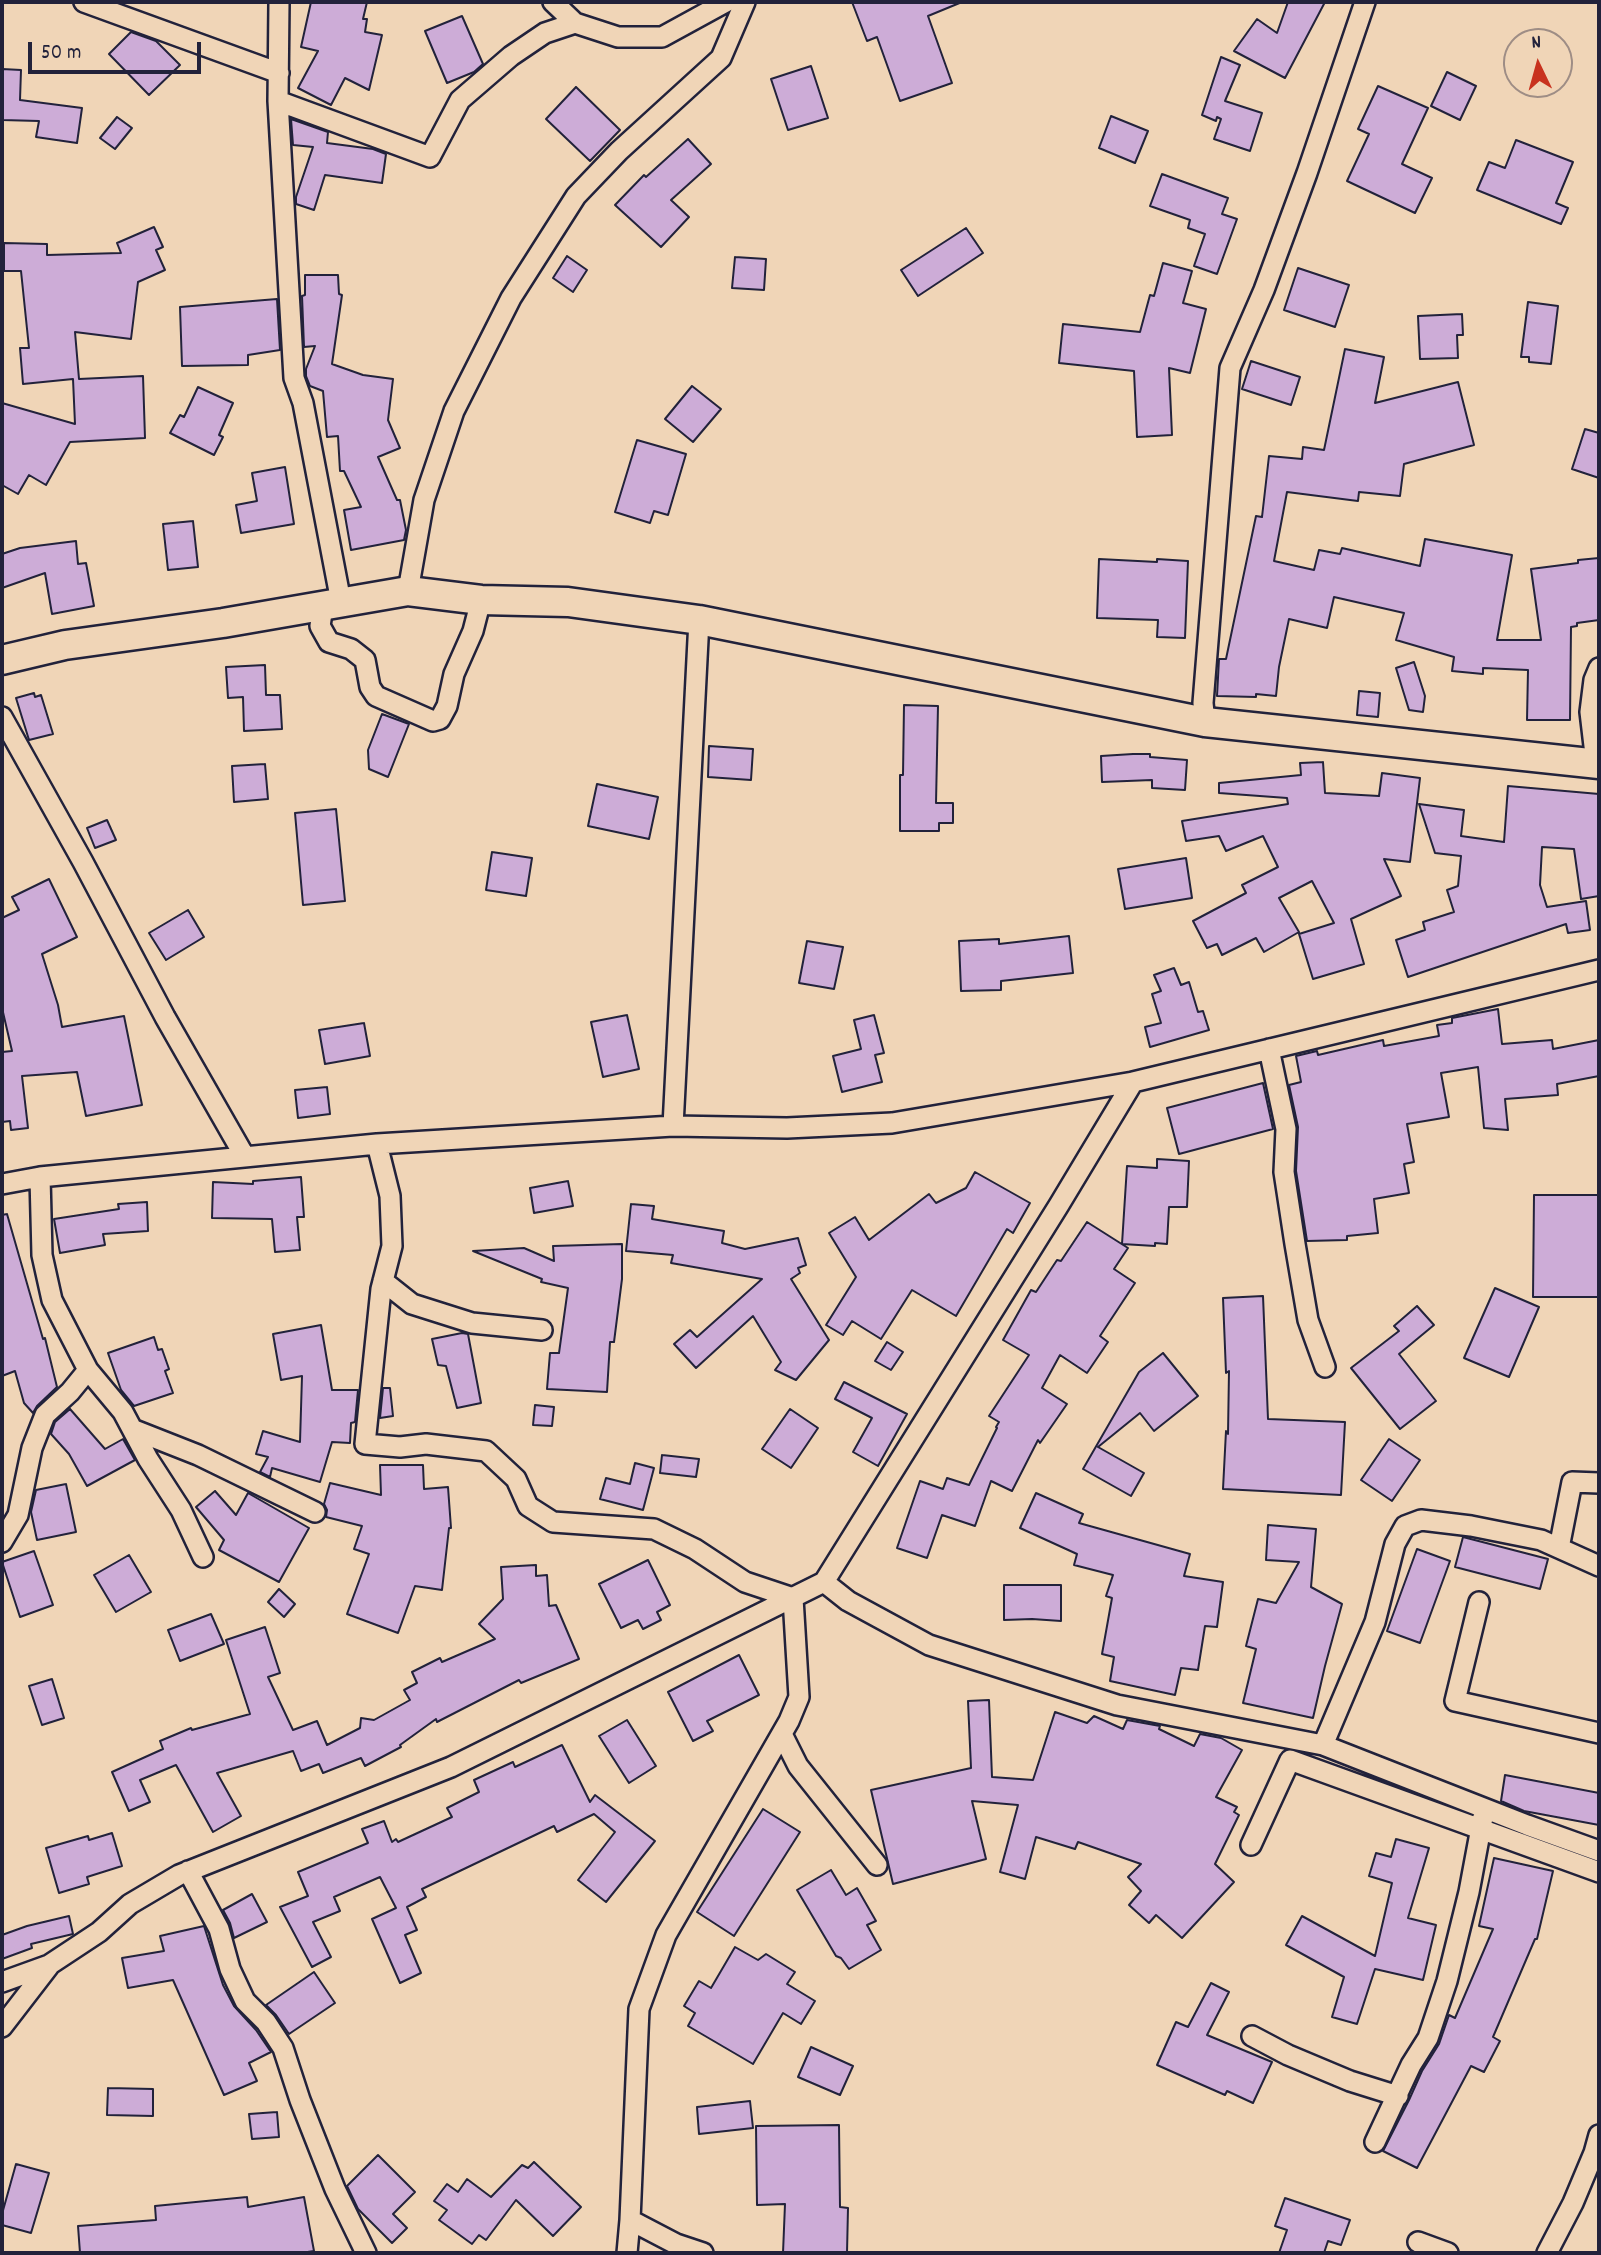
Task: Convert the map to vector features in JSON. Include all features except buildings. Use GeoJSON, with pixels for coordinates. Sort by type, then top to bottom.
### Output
{"type":"FeatureCollection","features":[{"type":"Feature","properties":{"kind":"street"},"geometry":{"type":"LineString","coordinates":[[84,2],[279,73]]}},
{"type":"Feature","properties":{"kind":"street"},"geometry":{"type":"LineString","coordinates":[[279,2],[278,101],[294,378],[303,403],[332,604],[320,626],[329,642],[351,649],[365,660],[370,687],[376,696],[433,721],[440,719],[447,706],[454,674],[473,631],[481,600]]}},
{"type":"Feature","properties":{"kind":"street"},"geometry":{"type":"LineString","coordinates":[[553,2],[575,23],[618,37],[662,37],[726,2]]}},
{"type":"Feature","properties":{"kind":"street"},"geometry":{"type":"LineString","coordinates":[[408,591],[424,500],[454,411],[511,298],[576,196],[619,151],[721,58],[746,2]]}},
{"type":"Feature","properties":{"kind":"street"},"geometry":{"type":"LineString","coordinates":[[1205,722],[1203,703],[1230,368],[1264,290],[1365,2]]}},
{"type":"Feature","properties":{"kind":"street"},"geometry":{"type":"LineString","coordinates":[[278,101],[430,158],[460,100],[511,56],[545,33],[575,23]]}},
{"type":"Feature","properties":{"kind":"street"},"geometry":{"type":"LineString","coordinates":[[2,660],[65,645],[223,623],[408,591],[481,600],[568,602],[699,620],[1205,722],[1598,764],[1590,712],[1594,680],[1599,668]]}},
{"type":"Feature","properties":{"kind":"street"},"geometry":{"type":"LineString","coordinates":[[673,1126],[699,620]]}},
{"type":"Feature","properties":{"kind":"street"},"geometry":{"type":"LineString","coordinates":[[2,717],[165,1017],[245,1157]]}},
{"type":"Feature","properties":{"kind":"street"},"geometry":{"type":"LineString","coordinates":[[2,1184],[40,1177],[377,1144],[673,1126],[787,1128],[892,1123],[1133,1082],[1599,970]]}},
{"type":"Feature","properties":{"kind":"street"},"geometry":{"type":"LineString","coordinates":[[1269,1049],[1286,1129],[1284,1172],[1294,1244],[1308,1320],[1325,1367]]}},
{"type":"Feature","properties":{"kind":"street"},"geometry":{"type":"LineString","coordinates":[[2,1982],[49,1965],[99,1932],[130,1904],[188,1871],[451,1767],[824,1581],[1133,1082]]}},
{"type":"Feature","properties":{"kind":"street"},"geometry":{"type":"LineString","coordinates":[[377,1144],[390,1196],[392,1246],[383,1281],[365,1444],[400,1447],[426,1444],[486,1451],[516,1479],[528,1506],[553,1522],[654,1528],[695,1549],[745,1581],[793,1598]]}},
{"type":"Feature","properties":{"kind":"street"},"geometry":{"type":"LineString","coordinates":[[40,1177],[42,1255],[52,1300],[88,1370],[123,1412],[148,1459],[181,1510],[203,1557]]}},
{"type":"Feature","properties":{"kind":"street"},"geometry":{"type":"LineString","coordinates":[[383,1281],[412,1304],[472,1323],[542,1330]]}},
{"type":"Feature","properties":{"kind":"street"},"geometry":{"type":"LineString","coordinates":[[2,1542],[18,1515],[32,1448],[45,1415],[70,1392],[88,1370]]}},
{"type":"Feature","properties":{"kind":"street"},"geometry":{"type":"LineString","coordinates":[[132,1429],[198,1455],[315,1512]]}},
{"type":"Feature","properties":{"kind":"street"},"geometry":{"type":"LineString","coordinates":[[1559,1548],[1572,1482],[1599,1483]]}},
{"type":"Feature","properties":{"kind":"street"},"geometry":{"type":"LineString","coordinates":[[1323,1745],[1375,1622],[1395,1544],[1405,1526],[1421,1520],[1471,1526],[1541,1540],[1599,1566]]}},
{"type":"Feature","properties":{"kind":"street"},"geometry":{"type":"LineString","coordinates":[[824,1581],[848,1601],[929,1645],[1117,1705],[1323,1745],[1484,1809],[1599,1850]]}},
{"type":"Feature","properties":{"kind":"street"},"geometry":{"type":"LineString","coordinates":[[627,2253],[639,2009],[666,1935],[782,1734],[799,1697],[793,1598]]}},
{"type":"Feature","properties":{"kind":"street"},"geometry":{"type":"LineString","coordinates":[[1479,1602],[1455,1701],[1599,1732]]}},
{"type":"Feature","properties":{"kind":"street"},"geometry":{"type":"LineString","coordinates":[[782,1734],[798,1766],[877,1865]]}},
{"type":"Feature","properties":{"kind":"street"},"geometry":{"type":"LineString","coordinates":[[1251,1845],[1290,1760],[1599,1872]]}},
{"type":"Feature","properties":{"kind":"street"},"geometry":{"type":"LineString","coordinates":[[1375,2142],[1411,2065],[1428,2038],[1447,1981],[1469,1892],[1484,1809]]}},
{"type":"Feature","properties":{"kind":"street"},"geometry":{"type":"LineString","coordinates":[[188,1871],[219,1929],[230,1969],[245,2001],[266,2022],[283,2048],[335,2189],[366,2253]]}},
{"type":"Feature","properties":{"kind":"street"},"geometry":{"type":"LineString","coordinates":[[2,2027],[49,1965]]}},
{"type":"Feature","properties":{"kind":"street"},"geometry":{"type":"LineString","coordinates":[[1252,2036],[1350,2081],[1398,2096]]}},
{"type":"Feature","properties":{"kind":"street"},"geometry":{"type":"LineString","coordinates":[[1546,2253],[1573,2203],[1599,2135]]}},
{"type":"Feature","properties":{"kind":"street"},"geometry":{"type":"LineString","coordinates":[[630,2220],[676,2244],[703,2253]]}},
{"type":"Feature","properties":{"kind":"street"},"geometry":{"type":"LineString","coordinates":[[1418,2242],[1447,2253]]}}]}
